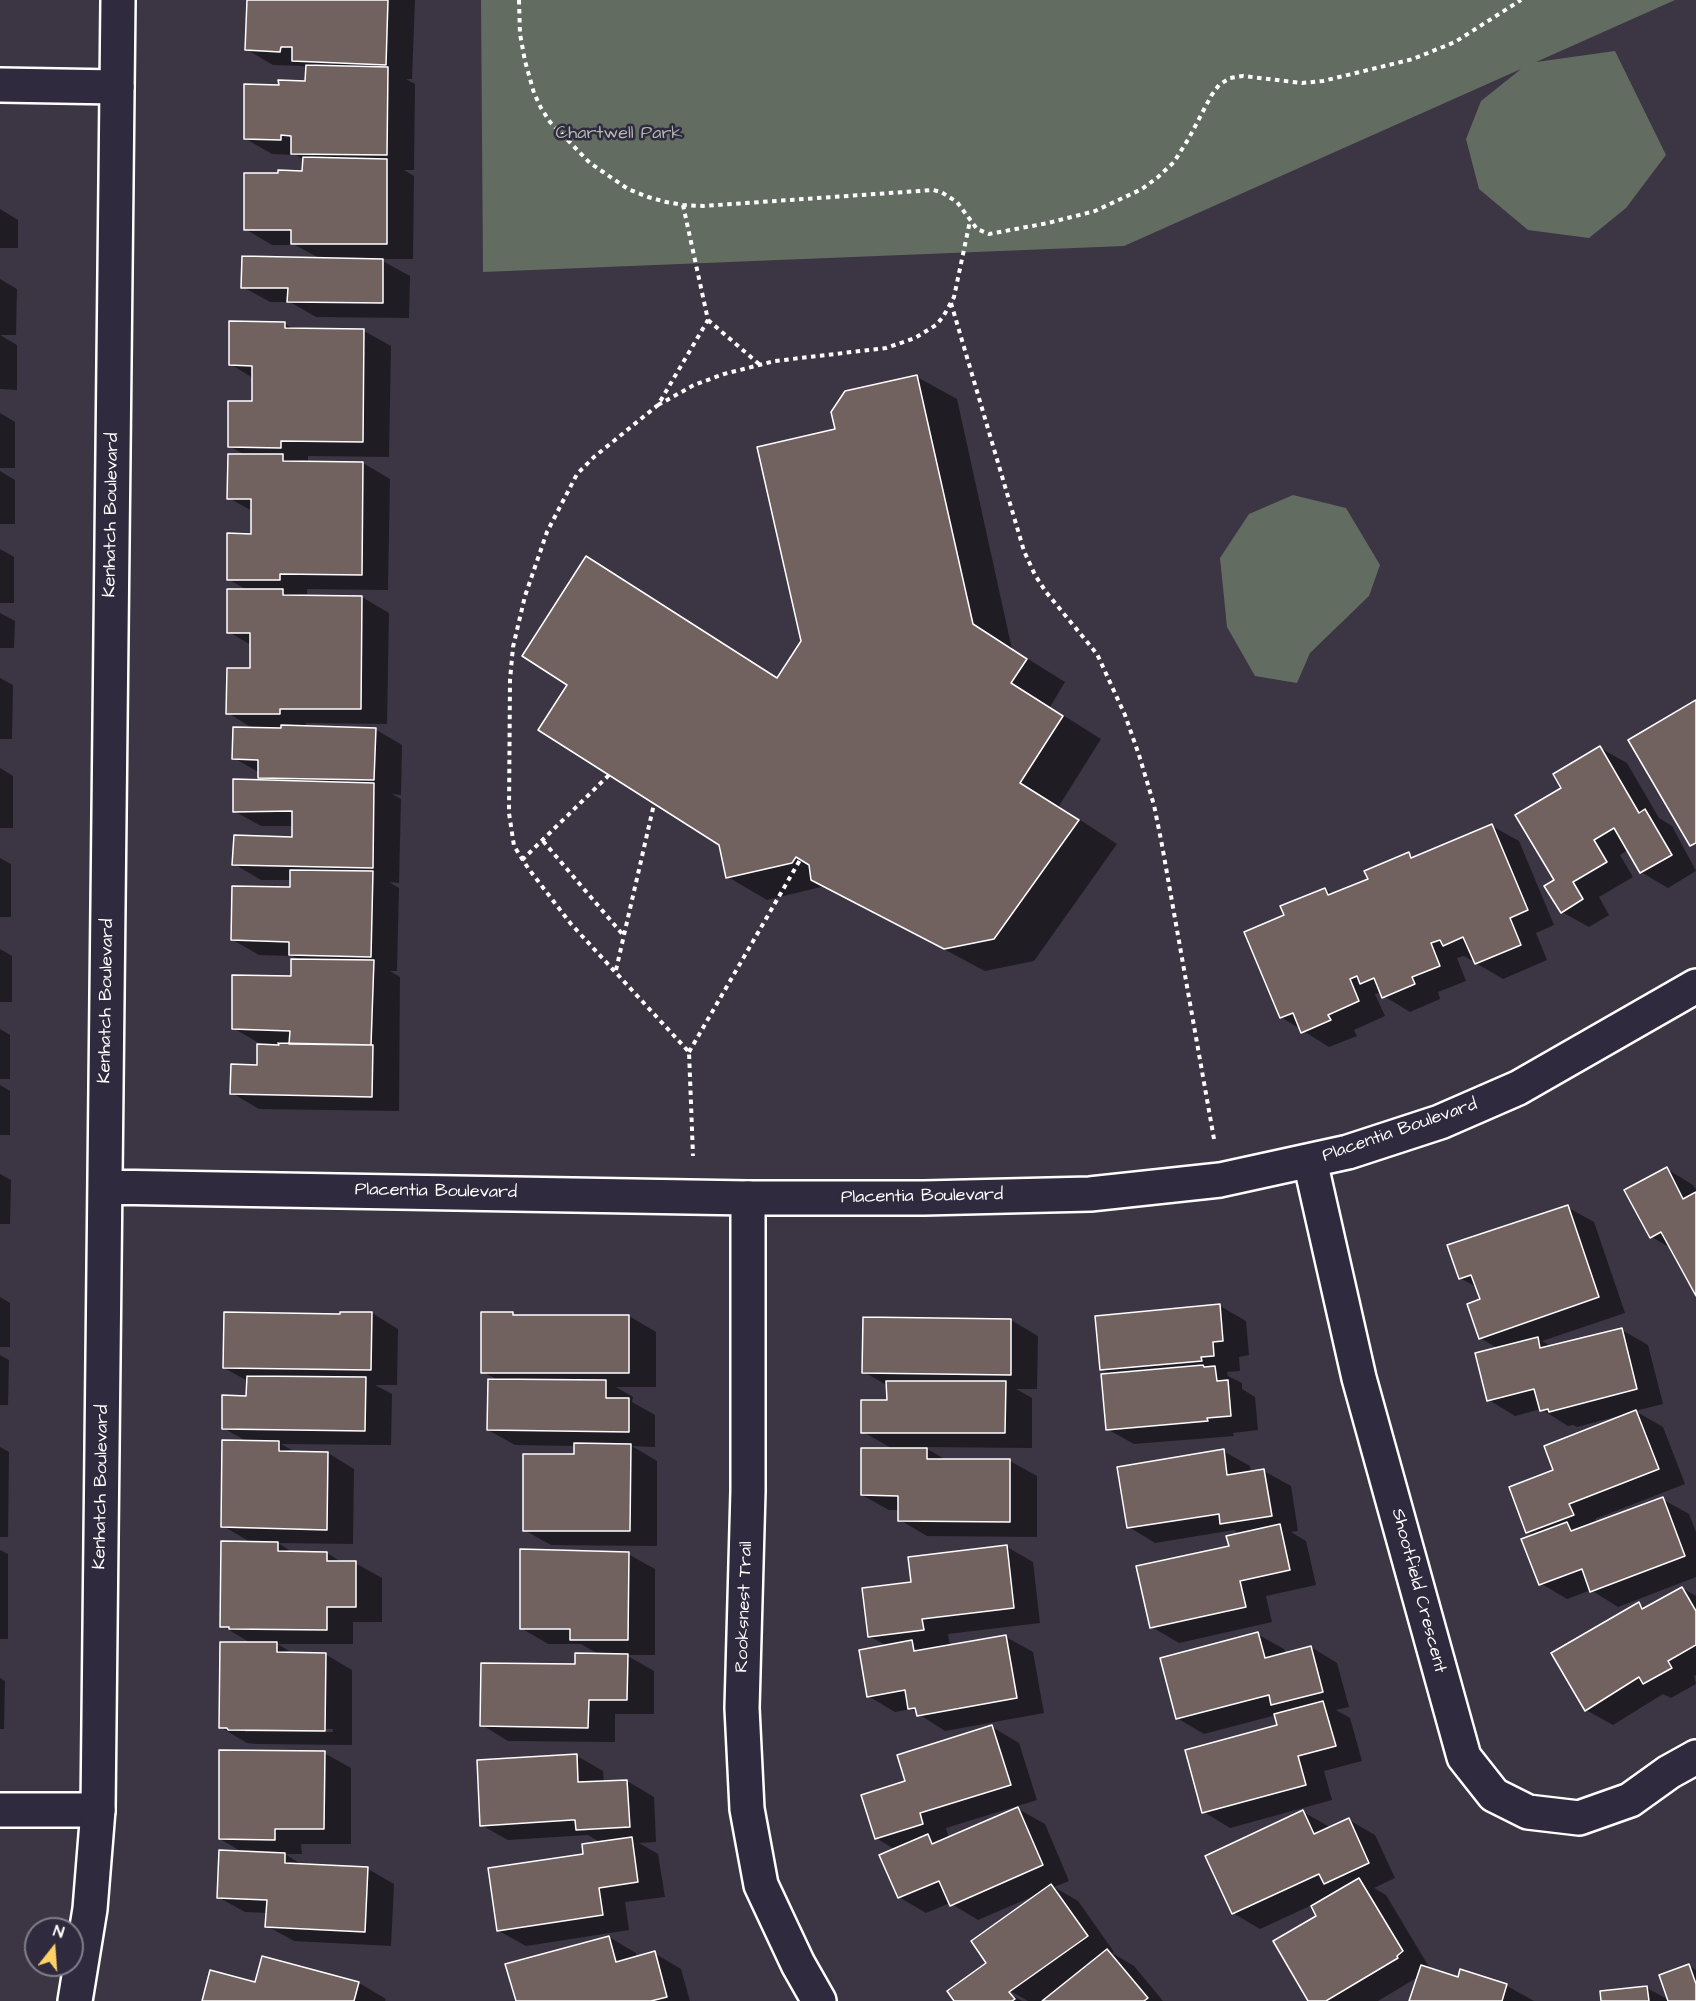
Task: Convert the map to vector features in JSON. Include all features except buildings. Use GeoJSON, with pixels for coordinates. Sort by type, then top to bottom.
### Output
{"type":"FeatureCollection","features":[{"type":"Feature","properties":{"kind":"street","name":"Kenhatch Boulevard"},"geometry":{"type":"LineString","coordinates":[[75,2001],[90,1909],[98,1810],[118,0]]}},
{"type":"Feature","properties":{"kind":"street"},"geometry":{"type":"LineString","coordinates":[[0,85],[117,87]]}},
{"type":"Feature","properties":{"kind":"street","name":"Placentia Boulevard"},"geometry":{"type":"LineString","coordinates":[[105,1187],[748,1198],[924,1198],[1090,1194],[1220,1180],[1348,1152],[1440,1122],[1518,1088],[1696,986]]}},
{"type":"Feature","properties":{"kind":"street","name":"Shootfield Crescent"},"geometry":{"type":"LineString","coordinates":[[1310,1161],[1359,1378],[1464,1756],[1494,1794],[1528,1812],[1579,1818],[1630,1800],[1669,1772],[1696,1757]]}},
{"type":"Feature","properties":{"kind":"street","name":"Rooksnest Trail"},"geometry":{"type":"LineString","coordinates":[[748,1198],[748,1491],[742,1708],[747,1809],[761,1885],[798,1964],[819,2001]]}},
{"type":"Feature","properties":{"kind":"street"},"geometry":{"type":"LineString","coordinates":[[0,1810],[98,1810]]}},
{"type":"Feature","properties":{"kind":"path"},"geometry":{"type":"LineString","coordinates":[[519,0],[520,34],[528,75],[541,108],[550,122],[590,164],[609,178],[648,197],[682,205],[723,205],[933,190],[957,202],[977,229],[987,234],[1095,211],[1143,189],[1166,170],[1182,151],[1219,85],[1230,78],[1243,75],[1302,83],[1323,81],[1413,59],[1455,42],[1521,0]]}},
{"type":"Feature","properties":{"kind":"path"},"geometry":{"type":"LineString","coordinates":[[682,205],[708,320],[760,364]]}},
{"type":"Feature","properties":{"kind":"path"},"geometry":{"type":"LineString","coordinates":[[689,1052],[572,924],[522,860],[512,838],[509,823],[511,663],[525,596],[547,532],[571,484],[594,457],[658,405],[711,378],[760,364],[879,349],[915,338],[943,317],[954,297],[970,220]]}},
{"type":"Feature","properties":{"kind":"path"},"geometry":{"type":"LineString","coordinates":[[951,303],[1024,552],[1046,592],[1097,654],[1125,715],[1139,755],[1154,805],[1162,845],[1215,1149]]}},
{"type":"Feature","properties":{"kind":"path"},"geometry":{"type":"LineString","coordinates":[[658,405],[708,320]]}},
{"type":"Feature","properties":{"kind":"path"},"geometry":{"type":"LineString","coordinates":[[522,860],[609,775]]}},
{"type":"Feature","properties":{"kind":"path"},"geometry":{"type":"LineString","coordinates":[[615,971],[654,804]]}},
{"type":"Feature","properties":{"kind":"path"},"geometry":{"type":"LineString","coordinates":[[543,841],[624,936]]}},
{"type":"Feature","properties":{"kind":"path"},"geometry":{"type":"LineString","coordinates":[[695,1196],[689,1052],[800,860]]}},
{"type":"Feature","properties":{"kind":"green space","name":"Chartwell Park"},"geometry":{"type":"Polygon","coordinates":[[[481,0],[1675,0],[1536,62],[1615,51],[1666,155],[1626,208],[1589,238],[1528,230],[1479,189],[1466,139],[1481,101],[1521,69],[1124,246],[483,272],[481,0]]]}},
{"type":"Feature","properties":{"kind":"green space"},"geometry":{"type":"Polygon","coordinates":[[[1293,495],[1346,508],[1380,565],[1369,596],[1310,653],[1297,683],[1255,676],[1227,627],[1220,558],[1249,514],[1293,495]]]}}]}
